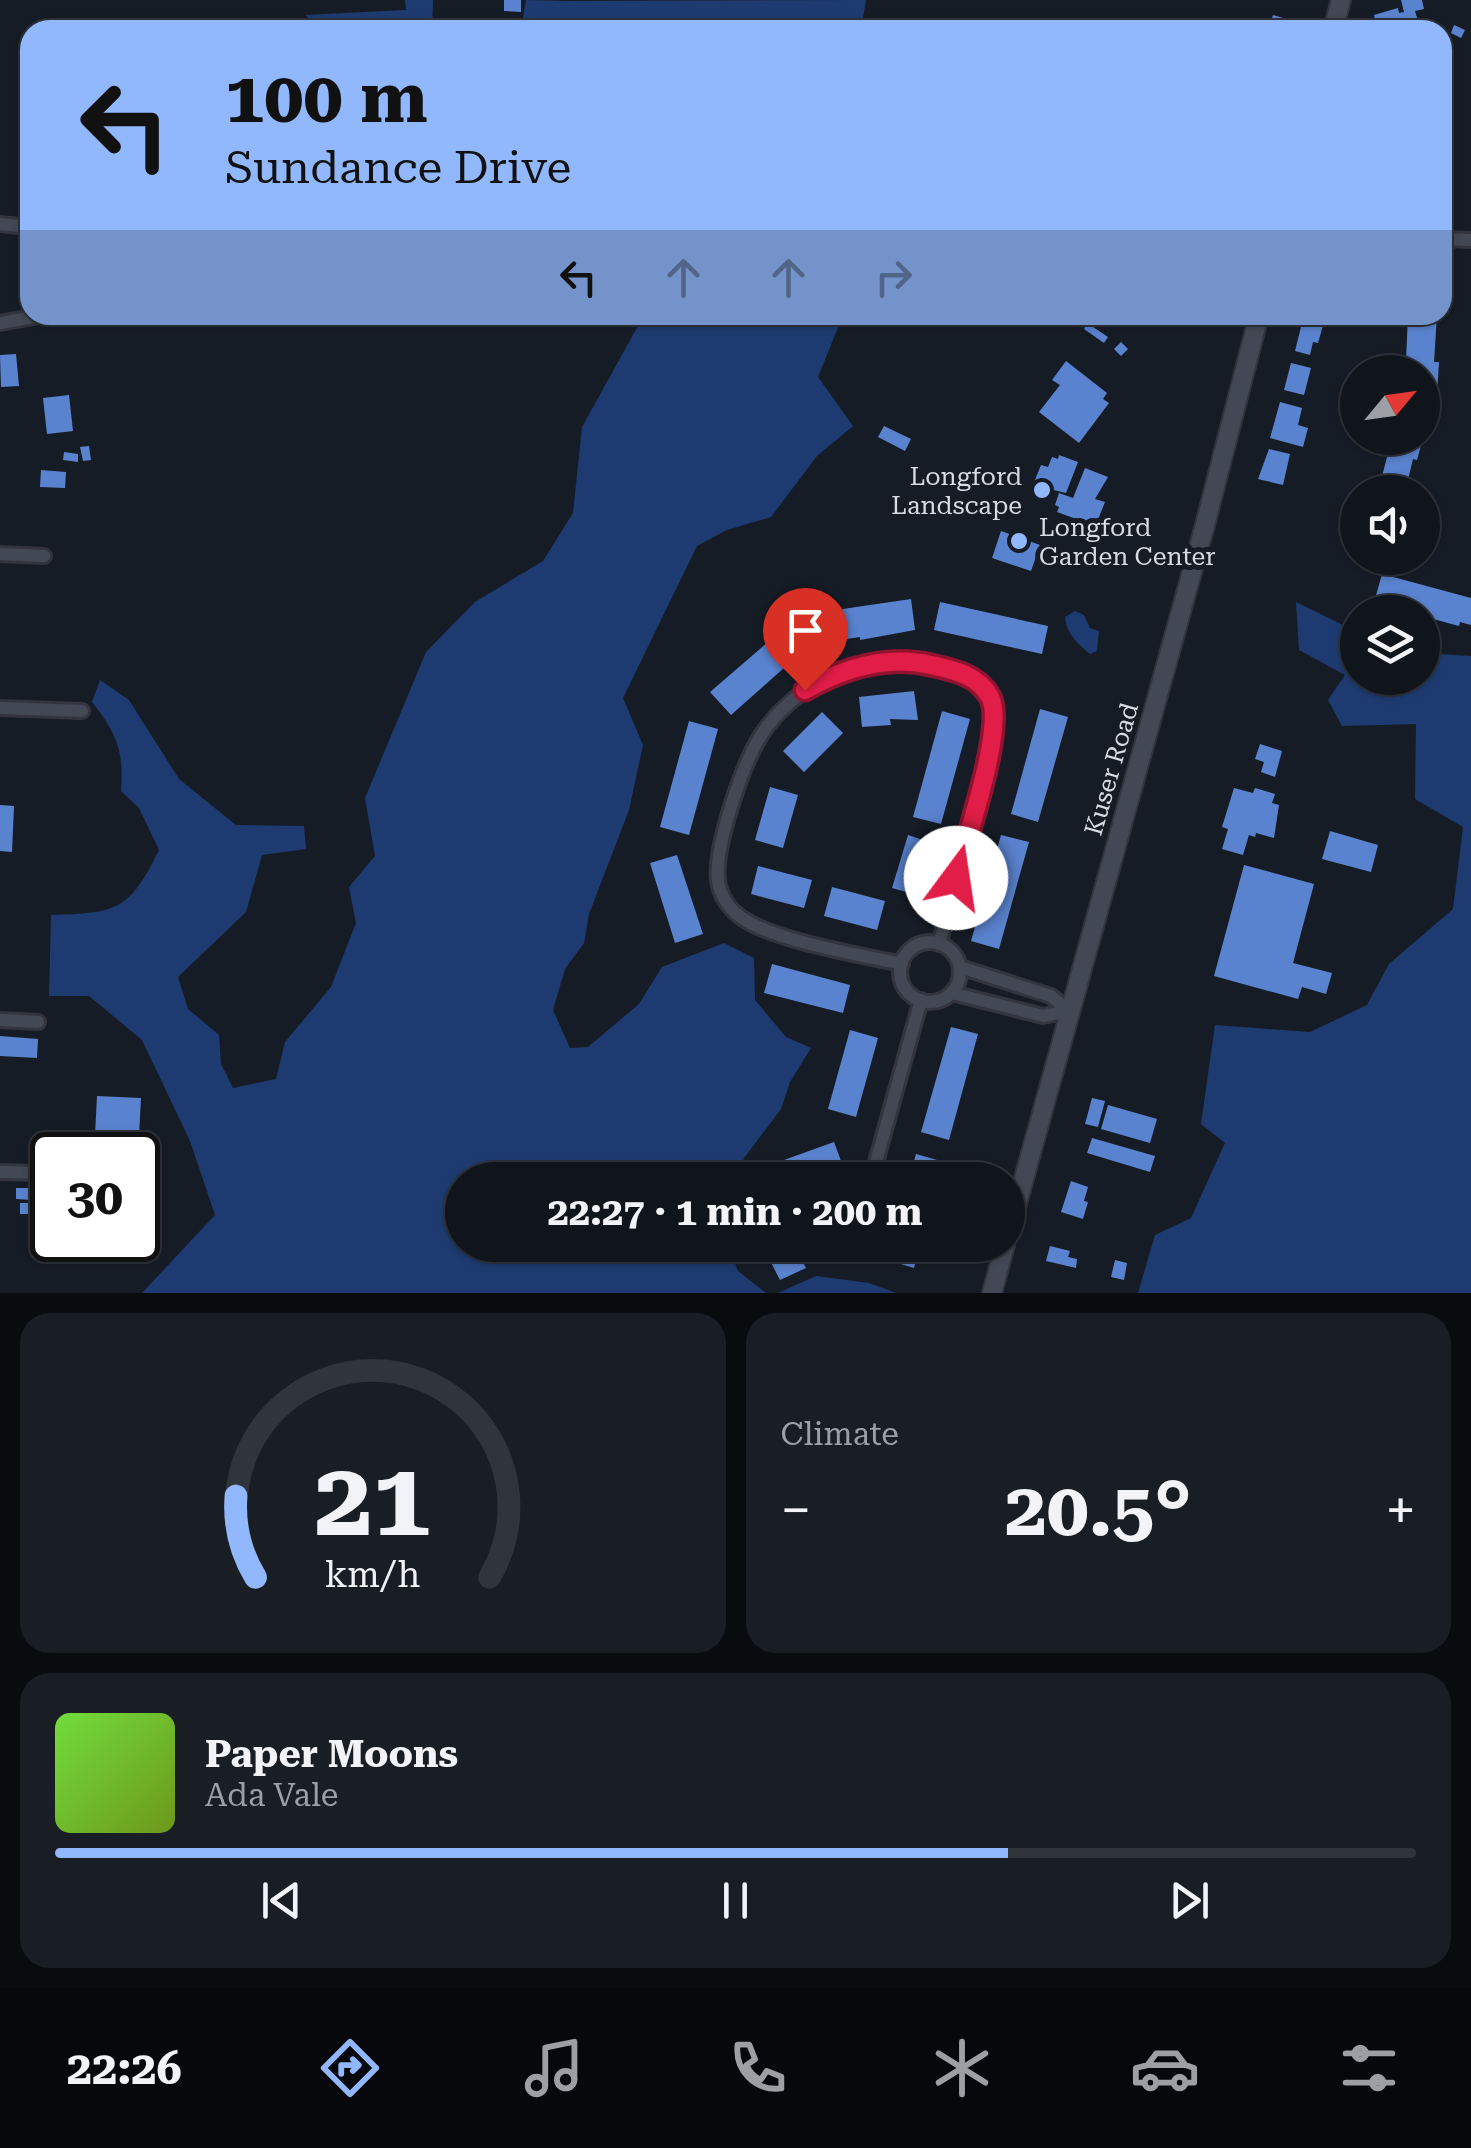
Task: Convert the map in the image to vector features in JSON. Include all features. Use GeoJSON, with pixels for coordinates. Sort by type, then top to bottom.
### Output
{"type":"FeatureCollection","features":[{"type":"Feature","properties":{"kind":"street","name":"Kuser Road"},"geometry":{"type":"LineString","coordinates":[[1025,1173],[1205,525],[1256,325]]}},
{"type":"Feature","properties":{"kind":"street"},"geometry":{"type":"LineString","coordinates":[[0,554],[44,556]]}},
{"type":"Feature","properties":{"kind":"street"},"geometry":{"type":"LineString","coordinates":[[902,964],[757,926],[731,908],[720,891],[720,851],[738,784],[754,749],[791,702],[826,678],[878,662],[922,663],[961,672],[978,683],[993,702],[992,746],[939,944]]}},
{"type":"Feature","properties":{"kind":"street"},"geometry":{"type":"LineString","coordinates":[[0,708],[82,711]]}},
{"type":"Feature","properties":{"kind":"street"},"geometry":{"type":"LineString","coordinates":[[939,944],[952,952],[960,966],[959,980],[952,992],[938,1001],[921,1000],[910,994],[903,983],[902,964],[916,946],[939,944]]}},
{"type":"Feature","properties":{"kind":"street"},"geometry":{"type":"LineString","coordinates":[[960,966],[1051,996],[1069,1011]]}},
{"type":"Feature","properties":{"kind":"street"},"geometry":{"type":"LineString","coordinates":[[952,992],[1042,1016],[1069,1011]]}},
{"type":"Feature","properties":{"kind":"street"},"geometry":{"type":"LineString","coordinates":[[876,1162],[921,1000]]}},
{"type":"Feature","properties":{"kind":"street"},"geometry":{"type":"LineString","coordinates":[[0,1020],[38,1022]]}},
{"type":"Feature","properties":{"kind":"street"},"geometry":{"type":"LineString","coordinates":[[0,1172],[30,1173]]}},
{"type":"Feature","properties":{"kind":"street"},"geometry":{"type":"LineString","coordinates":[[992,1293],[1000,1262]]}},
{"type":"Feature","properties":{"kind":"shaded area"},"geometry":{"type":"Polygon","coordinates":[[[405,0],[433,0],[432,20],[311,20],[305,15],[406,10],[405,0]]]}},
{"type":"Feature","properties":{"kind":"shaded area"},"geometry":{"type":"Polygon","coordinates":[[[526,0],[866,0],[863,20],[523,20],[526,0]]]}},
{"type":"Feature","properties":{"kind":"shaded area"},"geometry":{"type":"Polygon","coordinates":[[[638,325],[839,325],[818,377],[853,426],[817,456],[771,517],[727,530],[697,546],[623,698],[643,745],[629,810],[589,914],[584,943],[565,969],[553,1010],[570,1048],[588,1047],[639,1004],[662,967],[724,943],[754,958],[755,1000],[786,1037],[811,1048],[790,1082],[781,1109],[743,1162],[445,1162],[445,1262],[735,1262],[738,1271],[766,1293],[142,1293],[215,1215],[190,1141],[142,1040],[89,996],[49,996],[51,915],[91,913],[119,905],[139,886],[159,850],[139,808],[121,791],[117,743],[92,702],[100,680],[129,700],[179,779],[236,825],[304,826],[306,849],[262,855],[246,912],[178,977],[188,1009],[219,1035],[221,1064],[233,1088],[276,1079],[285,1042],[331,987],[356,923],[349,887],[375,856],[365,798],[426,652],[475,602],[543,561],[573,513],[582,427],[638,325]]]}},
{"type":"Feature","properties":{"kind":"shaded area"},"geometry":{"type":"Polygon","coordinates":[[[1296,602],[1340,624],[1340,672],[1299,650],[1296,602]]]}},
{"type":"Feature","properties":{"kind":"shaded area"},"geometry":{"type":"Polygon","coordinates":[[[1075,611],[1084,615],[1090,628],[1099,631],[1097,651],[1090,654],[1070,633],[1065,617],[1075,611]]]}},
{"type":"Feature","properties":{"kind":"shaded area"},"geometry":{"type":"Polygon","coordinates":[[[1440,654],[1471,656],[1471,1293],[1138,1293],[1155,1235],[1191,1218],[1225,1143],[1201,1124],[1215,1025],[1310,1032],[1367,1005],[1389,964],[1453,909],[1463,827],[1415,799],[1416,724],[1342,726],[1328,700],[1340,682],[1340,695],[1440,695],[1440,654]]]}},
{"type":"Feature","properties":{"kind":"shaded area"},"geometry":{"type":"Polygon","coordinates":[[[816,1276],[869,1283],[896,1293],[778,1293],[816,1276]]]}},
{"type":"Feature","properties":{"kind":"building"},"geometry":{"type":"Polygon","coordinates":[[[504,0],[521,0],[521,12],[504,11],[504,0]]]}},
{"type":"Feature","properties":{"kind":"building"},"geometry":{"type":"Polygon","coordinates":[[[1401,0],[1422,0],[1424,9],[1415,11],[1418,20],[1375,20],[1374,15],[1398,8],[1399,13],[1404,12],[1401,0]]]}},
{"type":"Feature","properties":{"kind":"building"},"geometry":{"type":"Polygon","coordinates":[[[1454,25],[1465,30],[1461,38],[1452,30],[1454,25]]]}},
{"type":"Feature","properties":{"kind":"building"},"geometry":{"type":"Polygon","coordinates":[[[1090,325],[1108,337],[1104,343],[1084,329],[1090,325]]]}},
{"type":"Feature","properties":{"kind":"building"},"geometry":{"type":"Polygon","coordinates":[[[1302,325],[1323,325],[1310,355],[1295,351],[1302,325]]]}},
{"type":"Feature","properties":{"kind":"building"},"geometry":{"type":"Polygon","coordinates":[[[1408,325],[1436,325],[1434,355],[1406,355],[1408,325]]]}},
{"type":"Feature","properties":{"kind":"building"},"geometry":{"type":"Polygon","coordinates":[[[1121,342],[1128,349],[1121,356],[1114,349],[1121,342]]]}},
{"type":"Feature","properties":{"kind":"building"},"geometry":{"type":"Polygon","coordinates":[[[16,354],[19,386],[1,387],[0,355],[16,354]]]}},
{"type":"Feature","properties":{"kind":"building"},"geometry":{"type":"Polygon","coordinates":[[[1066,361],[1107,393],[1103,399],[1109,403],[1079,443],[1039,412],[1060,385],[1052,380],[1066,361]]]}},
{"type":"Feature","properties":{"kind":"building"},"geometry":{"type":"Polygon","coordinates":[[[1291,363],[1311,368],[1304,395],[1284,390],[1291,363]]]}},
{"type":"Feature","properties":{"kind":"building"},"geometry":{"type":"Polygon","coordinates":[[[69,395],[73,431],[47,434],[43,398],[69,395]]]}},
{"type":"Feature","properties":{"kind":"building"},"geometry":{"type":"Polygon","coordinates":[[[1280,402],[1302,408],[1298,425],[1308,428],[1303,447],[1270,438],[1280,402]]]}},
{"type":"Feature","properties":{"kind":"building"},"geometry":{"type":"Polygon","coordinates":[[[884,426],[911,439],[905,451],[878,437],[884,426]]]}},
{"type":"Feature","properties":{"kind":"building"},"geometry":{"type":"Polygon","coordinates":[[[89,446],[91,460],[83,461],[80,447],[89,446]]]}},
{"type":"Feature","properties":{"kind":"building"},"geometry":{"type":"Polygon","coordinates":[[[1269,449],[1290,454],[1283,485],[1258,479],[1269,449]]]}},
{"type":"Feature","properties":{"kind":"building"},"geometry":{"type":"Polygon","coordinates":[[[64,452],[78,454],[78,462],[63,460],[64,452]]]}},
{"type":"Feature","properties":{"kind":"building"},"geometry":{"type":"Polygon","coordinates":[[[1059,455],[1078,462],[1066,493],[1033,485],[1041,465],[1048,467],[1052,457],[1058,459],[1059,455]]]}},
{"type":"Feature","properties":{"kind":"building"},"geometry":{"type":"Polygon","coordinates":[[[1387,455],[1418,455],[1417,460],[1413,459],[1409,475],[1382,475],[1387,455]]]}},
{"type":"Feature","properties":{"kind":"building"},"geometry":{"type":"Polygon","coordinates":[[[1085,468],[1108,477],[1095,499],[1105,502],[1097,522],[1091,520],[1090,524],[1057,512],[1059,507],[1055,505],[1059,493],[1073,498],[1085,468]]]}},
{"type":"Feature","properties":{"kind":"building"},"geometry":{"type":"Polygon","coordinates":[[[41,470],[66,472],[65,488],[40,487],[41,470]]]}},
{"type":"Feature","properties":{"kind":"building"},"geometry":{"type":"Polygon","coordinates":[[[1001,531],[1040,545],[1031,571],[992,558],[1001,531]]]}},
{"type":"Feature","properties":{"kind":"building"},"geometry":{"type":"Polygon","coordinates":[[[1382,575],[1386,575],[1471,598],[1471,625],[1440,621],[1440,595],[1376,595],[1382,575]]]}},
{"type":"Feature","properties":{"kind":"building"},"geometry":{"type":"Polygon","coordinates":[[[911,599],[915,630],[833,641],[829,611],[911,599]]]}},
{"type":"Feature","properties":{"kind":"building"},"geometry":{"type":"Polygon","coordinates":[[[940,602],[1048,626],[1042,654],[934,630],[940,602]]]}},
{"type":"Feature","properties":{"kind":"building"},"geometry":{"type":"Polygon","coordinates":[[[783,629],[803,651],[731,715],[710,692],[783,629]]]}},
{"type":"Feature","properties":{"kind":"building"},"geometry":{"type":"Polygon","coordinates":[[[914,691],[918,720],[890,719],[891,725],[862,727],[859,697],[914,691]]]}},
{"type":"Feature","properties":{"kind":"building"},"geometry":{"type":"Polygon","coordinates":[[[1040,709],[1068,717],[1038,822],[1011,814],[1040,709]]]}},
{"type":"Feature","properties":{"kind":"building"},"geometry":{"type":"Polygon","coordinates":[[[942,711],[970,719],[941,824],[913,817],[942,711]]]}},
{"type":"Feature","properties":{"kind":"building"},"geometry":{"type":"Polygon","coordinates":[[[822,712],[843,733],[804,772],[783,751],[822,712]]]}},
{"type":"Feature","properties":{"kind":"building"},"geometry":{"type":"Polygon","coordinates":[[[689,721],[718,729],[689,835],[660,827],[689,721]]]}},
{"type":"Feature","properties":{"kind":"building"},"geometry":{"type":"Polygon","coordinates":[[[1260,744],[1282,751],[1275,777],[1261,772],[1264,762],[1255,759],[1260,744]]]}},
{"type":"Feature","properties":{"kind":"building"},"geometry":{"type":"Polygon","coordinates":[[[770,787],[798,795],[783,848],[755,840],[770,787]]]}},
{"type":"Feature","properties":{"kind":"building"},"geometry":{"type":"Polygon","coordinates":[[[1234,788],[1253,793],[1255,788],[1275,794],[1272,803],[1279,805],[1274,838],[1249,835],[1243,855],[1222,849],[1228,829],[1222,827],[1234,788]]]}},
{"type":"Feature","properties":{"kind":"building"},"geometry":{"type":"Polygon","coordinates":[[[0,805],[14,806],[12,852],[0,851],[0,805]]]}},
{"type":"Feature","properties":{"kind":"building"},"geometry":{"type":"Polygon","coordinates":[[[1330,831],[1378,845],[1371,872],[1322,859],[1330,831]]]}},
{"type":"Feature","properties":{"kind":"building"},"geometry":{"type":"Polygon","coordinates":[[[908,835],[935,844],[920,896],[892,888],[908,835]]]}},
{"type":"Feature","properties":{"kind":"building"},"geometry":{"type":"Polygon","coordinates":[[[1001,835],[1029,842],[999,949],[971,941],[1001,835]]]}},
{"type":"Feature","properties":{"kind":"building"},"geometry":{"type":"Polygon","coordinates":[[[677,855],[703,934],[675,943],[650,863],[677,855]]]}},
{"type":"Feature","properties":{"kind":"building"},"geometry":{"type":"Polygon","coordinates":[[[1244,865],[1314,884],[1293,963],[1332,973],[1326,994],[1302,987],[1298,999],[1214,976],[1244,865]]]}},
{"type":"Feature","properties":{"kind":"building"},"geometry":{"type":"Polygon","coordinates":[[[758,866],[812,880],[804,908],[751,894],[758,866]]]}},
{"type":"Feature","properties":{"kind":"building"},"geometry":{"type":"Polygon","coordinates":[[[832,887],[885,901],[877,930],[824,916],[832,887]]]}},
{"type":"Feature","properties":{"kind":"building"},"geometry":{"type":"Polygon","coordinates":[[[772,964],[850,985],[843,1013],[764,993],[772,964]]]}},
{"type":"Feature","properties":{"kind":"building"},"geometry":{"type":"Polygon","coordinates":[[[951,1027],[978,1034],[949,1140],[921,1132],[951,1027]]]}},
{"type":"Feature","properties":{"kind":"building"},"geometry":{"type":"Polygon","coordinates":[[[850,1030],[878,1038],[856,1117],[828,1109],[850,1030]]]}},
{"type":"Feature","properties":{"kind":"building"},"geometry":{"type":"Polygon","coordinates":[[[0,1036],[38,1039],[37,1058],[0,1056],[0,1036]]]}},
{"type":"Feature","properties":{"kind":"building"},"geometry":{"type":"Polygon","coordinates":[[[97,1096],[141,1098],[139,1132],[95,1132],[97,1096]]]}},
{"type":"Feature","properties":{"kind":"building"},"geometry":{"type":"Polygon","coordinates":[[[1092,1098],[1105,1101],[1098,1127],[1085,1124],[1092,1098]]]}},
{"type":"Feature","properties":{"kind":"building"},"geometry":{"type":"Polygon","coordinates":[[[1108,1105],[1157,1119],[1150,1143],[1101,1129],[1108,1105]]]}},
{"type":"Feature","properties":{"kind":"building"},"geometry":{"type":"Polygon","coordinates":[[[1092,1138],[1155,1156],[1150,1172],[1087,1153],[1092,1138]]]}},
{"type":"Feature","properties":{"kind":"building"},"geometry":{"type":"Polygon","coordinates":[[[834,1142],[841,1162],[785,1162],[834,1142]]]}},
{"type":"Feature","properties":{"kind":"building"},"geometry":{"type":"Polygon","coordinates":[[[916,1154],[944,1162],[914,1162],[916,1154]]]}},
{"type":"Feature","properties":{"kind":"building"},"geometry":{"type":"Polygon","coordinates":[[[1071,1181],[1088,1187],[1083,1219],[1061,1212],[1071,1181]]]}},
{"type":"Feature","properties":{"kind":"building"},"geometry":{"type":"Polygon","coordinates":[[[16,1188],[30,1188],[30,1200],[16,1199],[16,1188]]]}},
{"type":"Feature","properties":{"kind":"building"},"geometry":{"type":"Polygon","coordinates":[[[20,1203],[30,1203],[30,1214],[20,1214],[20,1203]]]}},
{"type":"Feature","properties":{"kind":"building"},"geometry":{"type":"Polygon","coordinates":[[[1050,1246],[1070,1251],[1068,1257],[1077,1259],[1076,1268],[1046,1261],[1050,1246]]]}},
{"type":"Feature","properties":{"kind":"building"},"geometry":{"type":"Polygon","coordinates":[[[1115,1260],[1127,1263],[1124,1280],[1111,1277],[1115,1260]]]}},
{"type":"Feature","properties":{"kind":"building"},"geometry":{"type":"Polygon","coordinates":[[[771,1262],[803,1262],[806,1268],[780,1280],[771,1262]]]}},
{"type":"Feature","properties":{"kind":"building"},"geometry":{"type":"Polygon","coordinates":[[[894,1262],[916,1262],[914,1268],[894,1262]]]}},
{"type":"Feature","properties":{"kind":"place","name":"Longford Landscape"},"geometry":{"type":"Point","coordinates":[1042,490]}},
{"type":"Feature","properties":{"kind":"place","name":"Longford Garden Center"},"geometry":{"type":"Point","coordinates":[1019,541]}},
{"type":"Feature","properties":{"kind":"route"},"geometry":{"type":"LineString","coordinates":[[805,690],[862,666],[904,661],[961,672],[986,692],[993,702],[995,728],[956,878]]}}]}
